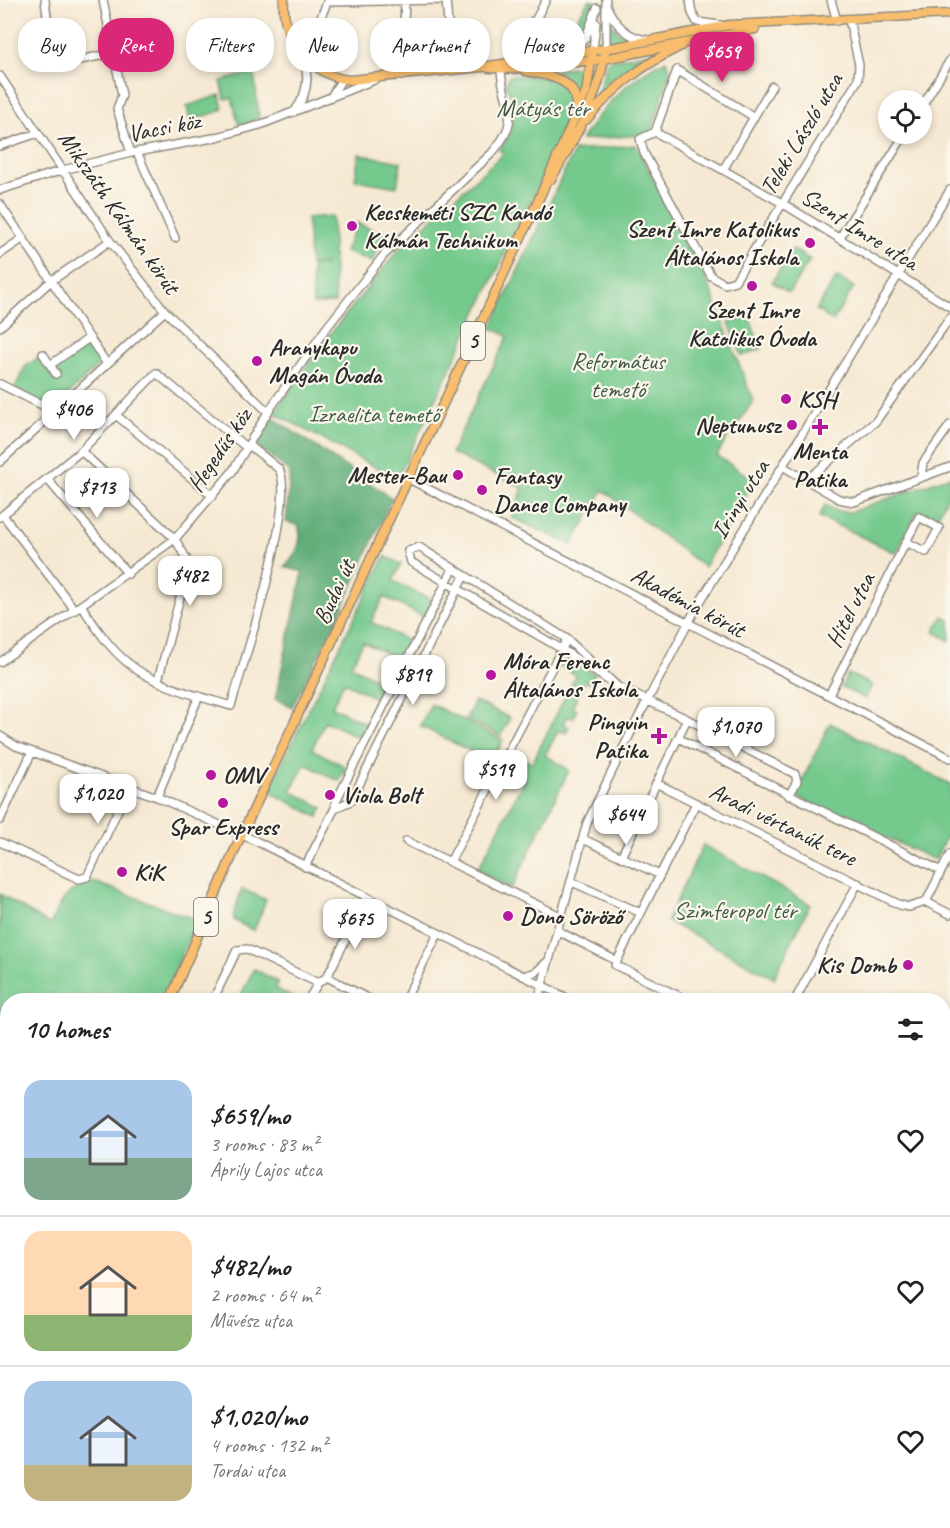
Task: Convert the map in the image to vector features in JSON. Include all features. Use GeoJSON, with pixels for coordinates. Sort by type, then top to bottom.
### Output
{"type":"FeatureCollection","features":[{"type":"Feature","properties":{"kind":"main road"},"geometry":{"type":"LineString","coordinates":[[284,0],[286,23]]}},
{"type":"Feature","properties":{"kind":"main road","name":"5"},"geometry":{"type":"LineString","coordinates":[[593,55],[606,49],[729,25],[791,24],[950,14]]}},
{"type":"Feature","properties":{"kind":"main road","name":"5"},"geometry":{"type":"LineString","coordinates":[[593,55],[604,59],[791,24]]}},
{"type":"Feature","properties":{"kind":"main road","name":"5"},"geometry":{"type":"LineString","coordinates":[[581,126],[629,76],[692,41]]}},
{"type":"Feature","properties":{"kind":"main road","name":"5"},"geometry":{"type":"LineString","coordinates":[[581,126],[598,84],[606,49]]}},
{"type":"Feature","properties":{"kind":"main road"},"geometry":{"type":"LineString","coordinates":[[585,55],[593,55]]}},
{"type":"Feature","properties":{"kind":"main road"},"geometry":{"type":"LineString","coordinates":[[585,56],[593,55]]}},
{"type":"Feature","properties":{"kind":"main road","name":"5"},"geometry":{"type":"LineString","coordinates":[[573,120],[586,92],[593,55]]}},
{"type":"Feature","properties":{"kind":"main road"},"geometry":{"type":"LineString","coordinates":[[490,68],[501,69]]}},
{"type":"Feature","properties":{"kind":"main road"},"geometry":{"type":"LineString","coordinates":[[328,72],[342,79],[435,72]]}},
{"type":"Feature","properties":{"kind":"main road"},"geometry":{"type":"LineString","coordinates":[[540,72],[552,75],[567,84],[575,100],[573,120]]}},
{"type":"Feature","properties":{"kind":"main road","name":"Budai út"},"geometry":{"type":"LineString","coordinates":[[173,993],[242,835],[537,203],[573,120]]}},
{"type":"Feature","properties":{"kind":"main road","name":"Budai út"},"geometry":{"type":"LineString","coordinates":[[537,203],[581,126]]}},
{"type":"Feature","properties":{"kind":"street"},"geometry":{"type":"LineString","coordinates":[[45,0],[49,33],[61,54],[71,62],[98,56]]}},
{"type":"Feature","properties":{"kind":"street"},"geometry":{"type":"LineString","coordinates":[[104,0],[107,18]]}},
{"type":"Feature","properties":{"kind":"street"},"geometry":{"type":"LineString","coordinates":[[402,76],[405,0]]}},
{"type":"Feature","properties":{"kind":"street"},"geometry":{"type":"LineString","coordinates":[[320,18],[327,1],[446,0],[448,18]]}},
{"type":"Feature","properties":{"kind":"street"},"geometry":{"type":"LineString","coordinates":[[535,0],[545,3],[535,18]]}},
{"type":"Feature","properties":{"kind":"street"},"geometry":{"type":"LineString","coordinates":[[593,55],[598,0]]}},
{"type":"Feature","properties":{"kind":"street"},"geometry":{"type":"LineString","coordinates":[[690,0],[692,13],[697,22],[729,25]]}},
{"type":"Feature","properties":{"kind":"street"},"geometry":{"type":"LineString","coordinates":[[831,0],[837,21]]}},
{"type":"Feature","properties":{"kind":"street"},"geometry":{"type":"LineString","coordinates":[[606,2],[624,30],[640,39],[652,39]]}},
{"type":"Feature","properties":{"kind":"street"},"geometry":{"type":"LineString","coordinates":[[606,2],[606,49]]}},
{"type":"Feature","properties":{"kind":"street"},"geometry":{"type":"LineString","coordinates":[[585,38],[590,31],[597,8]]}},
{"type":"Feature","properties":{"kind":"street","name":"Teleki László utca"},"geometry":{"type":"LineString","coordinates":[[754,117],[677,70],[655,132],[640,139],[644,153],[711,276],[717,282],[724,284],[735,281],[858,80],[859,65],[849,20]]}},
{"type":"Feature","properties":{"kind":"street"},"geometry":{"type":"LineString","coordinates":[[932,90],[950,60]]}},
{"type":"Feature","properties":{"kind":"street","name":"Hegedűs köz"},"geometry":{"type":"LineString","coordinates":[[3,659],[128,574],[175,539],[213,496],[324,331],[384,255],[492,153],[503,139],[509,125],[510,111],[502,83],[501,69]]}},
{"type":"Feature","properties":{"kind":"street"},"geometry":{"type":"LineString","coordinates":[[117,72],[122,96],[117,109],[134,153],[175,238]]}},
{"type":"Feature","properties":{"kind":"street"},"geometry":{"type":"LineString","coordinates":[[293,113],[303,100],[308,84],[306,72]]}},
{"type":"Feature","properties":{"kind":"street","name":"Mikszáth Kálmán körút"},"geometry":{"type":"LineString","coordinates":[[0,76],[110,241],[165,311],[268,412]]}},
{"type":"Feature","properties":{"kind":"street","name":"Vacsi köz"},"geometry":{"type":"LineString","coordinates":[[0,190],[63,170],[134,153],[213,138],[293,113],[332,95],[382,77]]}},
{"type":"Feature","properties":{"kind":"street"},"geometry":{"type":"LineString","coordinates":[[332,95],[342,79]]}},
{"type":"Feature","properties":{"kind":"street"},"geometry":{"type":"LineString","coordinates":[[723,170],[772,86]]}},
{"type":"Feature","properties":{"kind":"street","name":"Szent Imre utca"},"geometry":{"type":"LineString","coordinates":[[655,132],[782,203],[950,307]]}},
{"type":"Feature","properties":{"kind":"street"},"geometry":{"type":"LineString","coordinates":[[0,146],[38,133]]}},
{"type":"Feature","properties":{"kind":"street"},"geometry":{"type":"LineString","coordinates":[[839,240],[899,144]]}},
{"type":"Feature","properties":{"kind":"street","name":"Irinyi utca"},"geometry":{"type":"LineString","coordinates":[[540,993],[583,839],[604,786],[688,625],[950,190]]}},
{"type":"Feature","properties":{"kind":"street"},"geometry":{"type":"LineString","coordinates":[[0,204],[107,364]]}},
{"type":"Feature","properties":{"kind":"street"},"geometry":{"type":"LineString","coordinates":[[0,254],[22,239]]}},
{"type":"Feature","properties":{"kind":"street"},"geometry":{"type":"LineString","coordinates":[[0,327],[51,281],[110,241]]}},
{"type":"Feature","properties":{"kind":"street"},"geometry":{"type":"LineString","coordinates":[[0,462],[165,311]]}},
{"type":"Feature","properties":{"kind":"street"},"geometry":{"type":"LineString","coordinates":[[807,480],[876,421],[950,318]]}},
{"type":"Feature","properties":{"kind":"street"},"geometry":{"type":"LineString","coordinates":[[50,365],[89,338]]}},
{"type":"Feature","properties":{"kind":"street"},"geometry":{"type":"LineString","coordinates":[[43,354],[56,374]]}},
{"type":"Feature","properties":{"kind":"street"},"geometry":{"type":"LineString","coordinates":[[156,374],[279,469],[283,489],[277,537],[231,706],[199,696],[135,669],[109,644],[2,516],[81,451],[116,415],[156,374]]}},
{"type":"Feature","properties":{"kind":"street"},"geometry":{"type":"LineString","coordinates":[[0,384],[54,411]]}},
{"type":"Feature","properties":{"kind":"street"},"geometry":{"type":"LineString","coordinates":[[116,415],[213,496]]}},
{"type":"Feature","properties":{"kind":"street"},"geometry":{"type":"LineString","coordinates":[[921,476],[923,463],[950,425]]}},
{"type":"Feature","properties":{"kind":"street"},"geometry":{"type":"LineString","coordinates":[[81,451],[175,539],[186,558],[186,575],[158,680]]}},
{"type":"Feature","properties":{"kind":"street"},"geometry":{"type":"LineString","coordinates":[[784,466],[839,499],[854,502],[865,500],[921,476],[950,467]]}},
{"type":"Feature","properties":{"kind":"street","name":"Akadémia körút"},"geometry":{"type":"LineString","coordinates":[[409,479],[688,625],[950,758]]}},
{"type":"Feature","properties":{"kind":"street"},"geometry":{"type":"LineString","coordinates":[[48,480],[128,574]]}},
{"type":"Feature","properties":{"kind":"street","name":"Hitel utca"},"geometry":{"type":"LineString","coordinates":[[829,695],[906,542],[919,517],[939,528],[926,552],[906,542]]}},
{"type":"Feature","properties":{"kind":"street"},"geometry":{"type":"LineString","coordinates":[[419,548],[567,639],[618,687],[560,648],[411,562],[408,551],[419,548]]}},
{"type":"Feature","properties":{"kind":"street"},"geometry":{"type":"LineString","coordinates":[[305,867],[335,808],[335,802],[453,569]]}},
{"type":"Feature","properties":{"kind":"street"},"geometry":{"type":"LineString","coordinates":[[335,808],[351,801],[465,576]]}},
{"type":"Feature","properties":{"kind":"street"},"geometry":{"type":"LineString","coordinates":[[450,862],[560,648],[567,639]]}},
{"type":"Feature","properties":{"kind":"street"},"geometry":{"type":"LineString","coordinates":[[0,649],[3,659]]}},
{"type":"Feature","properties":{"kind":"street","name":"Aradi vértanúk tere"},"geometry":{"type":"LineString","coordinates":[[618,687],[795,774],[797,781],[789,796]]}},
{"type":"Feature","properties":{"kind":"street"},"geometry":{"type":"LineString","coordinates":[[157,797],[199,696]]}},
{"type":"Feature","properties":{"kind":"street"},"geometry":{"type":"LineString","coordinates":[[621,857],[658,784],[687,719]]}},
{"type":"Feature","properties":{"kind":"street"},"geometry":{"type":"LineString","coordinates":[[0,736],[32,752],[157,797],[242,835],[556,993]]}},
{"type":"Feature","properties":{"kind":"street","name":"Aradi vértanúk tere"},"geometry":{"type":"LineString","coordinates":[[678,738],[941,872]]}},
{"type":"Feature","properties":{"kind":"street"},"geometry":{"type":"LineString","coordinates":[[0,820],[32,752]]}},
{"type":"Feature","properties":{"kind":"street","name":"Aradi vértanúk tere"},"geometry":{"type":"LineString","coordinates":[[658,784],[900,905],[909,907],[926,902]]}},
{"type":"Feature","properties":{"kind":"street"},"geometry":{"type":"LineString","coordinates":[[0,842],[79,879],[84,879],[87,877],[129,786]]}},
{"type":"Feature","properties":{"kind":"street"},"geometry":{"type":"LineString","coordinates":[[673,993],[615,965],[696,803]]}},
{"type":"Feature","properties":{"kind":"street"},"geometry":{"type":"LineString","coordinates":[[583,839],[660,875]]}},
{"type":"Feature","properties":{"kind":"street"},"geometry":{"type":"LineString","coordinates":[[406,841],[562,918]]}},
{"type":"Feature","properties":{"kind":"street"},"geometry":{"type":"LineString","coordinates":[[950,854],[926,902],[950,914]]}},
{"type":"Feature","properties":{"kind":"street"},"geometry":{"type":"LineString","coordinates":[[572,882],[640,913]]}},
{"type":"Feature","properties":{"kind":"street"},"geometry":{"type":"LineString","coordinates":[[799,993],[858,883]]}},
{"type":"Feature","properties":{"kind":"street"},"geometry":{"type":"LineString","coordinates":[[312,993],[318,982],[327,977],[366,898]]}},
{"type":"Feature","properties":{"kind":"street"},"geometry":{"type":"LineString","coordinates":[[558,932],[617,961]]}},
{"type":"Feature","properties":{"kind":"street"},"geometry":{"type":"LineString","coordinates":[[408,993],[438,934]]}},
{"type":"Feature","properties":{"kind":"street"},"geometry":{"type":"LineString","coordinates":[[216,993],[232,956],[237,950],[247,949],[318,982]]}},
{"type":"Feature","properties":{"kind":"street"},"geometry":{"type":"LineString","coordinates":[[523,976],[536,972],[550,960]]}},
{"type":"Feature","properties":{"kind":"street"},"geometry":{"type":"LineString","coordinates":[[327,977],[358,993]]}},
{"type":"Feature","properties":{"kind":"green space"},"geometry":{"type":"Polygon","coordinates":[[[589,0],[594,1],[585,30],[585,18],[578,18],[589,0]]]}},
{"type":"Feature","properties":{"kind":"green space"},"geometry":{"type":"Polygon","coordinates":[[[609,21],[618,32],[631,39],[609,44],[609,21]]]}},
{"type":"Feature","properties":{"kind":"green space"},"geometry":{"type":"Polygon","coordinates":[[[660,50],[624,73],[597,97],[607,61],[660,50]]]}},
{"type":"Feature","properties":{"kind":"green space","name":"Mátyás tér"},"geometry":{"type":"Polygon","coordinates":[[[666,60],[671,70],[652,130],[639,135],[581,140],[608,104],[628,84],[666,60]]]}},
{"type":"Feature","properties":{"kind":"green space"},"geometry":{"type":"Polygon","coordinates":[[[585,65],[588,65],[578,100],[557,72],[585,72],[585,65]]]}},
{"type":"Feature","properties":{"kind":"green space"},"geometry":{"type":"Polygon","coordinates":[[[254,72],[259,119],[239,126],[232,98],[225,99],[221,81],[254,72]]]}},
{"type":"Feature","properties":{"kind":"green space","name":"Izraelita temető"},"geometry":{"type":"Polygon","coordinates":[[[509,76],[532,76],[552,80],[561,85],[571,102],[572,115],[397,479],[274,413],[322,344],[400,248],[504,153],[499,150],[509,134],[513,118],[512,102],[506,84],[509,76]]]}},
{"type":"Feature","properties":{"kind":"green space"},"geometry":{"type":"Polygon","coordinates":[[[220,95],[223,110],[190,121],[187,106],[220,95]]]}},
{"type":"Feature","properties":{"kind":"green space","name":"Református temető"},"geometry":{"type":"Polygon","coordinates":[[[636,145],[710,288],[753,401],[738,424],[736,422],[717,456],[754,480],[704,567],[603,490],[572,545],[511,517],[523,488],[451,453],[508,336],[491,328],[574,151],[636,145]]]}},
{"type":"Feature","properties":{"kind":"green space"},"geometry":{"type":"Polygon","coordinates":[[[359,154],[401,162],[397,187],[355,180],[359,154]]]}},
{"type":"Feature","properties":{"kind":"green space"},"geometry":{"type":"Polygon","coordinates":[[[332,216],[335,303],[313,304],[311,266],[326,264],[310,265],[307,218],[332,216]]]}},
{"type":"Feature","properties":{"kind":"green space"},"geometry":{"type":"Polygon","coordinates":[[[356,223],[383,233],[372,262],[345,252],[356,223]]]}},
{"type":"Feature","properties":{"kind":"green space"},"geometry":{"type":"Polygon","coordinates":[[[793,249],[810,260],[789,293],[772,282],[793,249]]]}},
{"type":"Feature","properties":{"kind":"green space"},"geometry":{"type":"Polygon","coordinates":[[[837,277],[854,287],[833,321],[816,310],[837,277]]]}},
{"type":"Feature","properties":{"kind":"green space"},"geometry":{"type":"Polygon","coordinates":[[[749,316],[761,349],[742,356],[729,323],[749,316]]]}},
{"type":"Feature","properties":{"kind":"green space"},"geometry":{"type":"Polygon","coordinates":[[[86,344],[101,363],[51,410],[13,391],[25,367],[39,357],[55,381],[61,377],[54,366],[86,344]]]}},
{"type":"Feature","properties":{"kind":"green space"},"geometry":{"type":"Polygon","coordinates":[[[272,417],[392,498],[335,624],[292,707],[275,699],[303,572],[285,567],[296,553],[300,537],[298,525],[286,522],[290,472],[256,445],[272,417]]]}},
{"type":"Feature","properties":{"kind":"green space"},"geometry":{"type":"Polygon","coordinates":[[[950,476],[950,492],[936,519],[918,511],[896,553],[819,517],[825,505],[837,511],[851,512],[950,476]]]}},
{"type":"Feature","properties":{"kind":"green space"},"geometry":{"type":"Polygon","coordinates":[[[385,556],[401,564],[393,581],[432,600],[424,617],[384,597],[371,622],[410,642],[401,660],[363,642],[351,666],[389,685],[381,701],[344,682],[332,707],[369,725],[362,739],[325,721],[312,749],[346,767],[339,781],[305,764],[291,791],[323,808],[318,817],[268,791],[385,556]]]}},
{"type":"Feature","properties":{"kind":"green space"},"geometry":{"type":"Polygon","coordinates":[[[943,616],[950,620],[950,641],[934,632],[943,616]]]}},
{"type":"Feature","properties":{"kind":"green space"},"geometry":{"type":"Polygon","coordinates":[[[561,653],[595,674],[590,683],[585,681],[572,707],[577,710],[573,718],[567,716],[563,724],[569,727],[566,733],[559,730],[545,755],[569,770],[512,888],[477,871],[523,782],[507,773],[516,756],[532,763],[576,675],[556,664],[561,653]]]}},
{"type":"Feature","properties":{"kind":"green space"},"geometry":{"type":"Polygon","coordinates":[[[848,674],[872,685],[866,699],[841,687],[848,674]]]}},
{"type":"Feature","properties":{"kind":"green space"},"geometry":{"type":"Polygon","coordinates":[[[475,701],[510,718],[501,736],[466,719],[475,701]]]}},
{"type":"Feature","properties":{"kind":"green space"},"geometry":{"type":"Polygon","coordinates":[[[431,704],[503,740],[492,762],[420,726],[431,704]]]}},
{"type":"Feature","properties":{"kind":"green space"},"geometry":{"type":"Polygon","coordinates":[[[830,723],[950,784],[950,828],[935,860],[795,796],[830,723]]]}},
{"type":"Feature","properties":{"kind":"green space","name":"Szimferopol tér"},"geometry":{"type":"Polygon","coordinates":[[[703,845],[810,904],[774,978],[667,921],[703,845]]]}},
{"type":"Feature","properties":{"kind":"green space"},"geometry":{"type":"Polygon","coordinates":[[[91,881],[196,920],[167,993],[0,993],[0,894],[50,925],[66,897],[91,881]]]}},
{"type":"Feature","properties":{"kind":"green space"},"geometry":{"type":"Polygon","coordinates":[[[242,889],[266,900],[254,931],[235,921],[233,916],[242,889]]]}},
{"type":"Feature","properties":{"kind":"green space"},"geometry":{"type":"Polygon","coordinates":[[[254,969],[278,982],[275,988],[284,993],[242,993],[254,969]]]}},
{"type":"Feature","properties":{"kind":"place","name":"Kecskeméti SZC Kandó Kálmán Technikum"},"geometry":{"type":"Point","coordinates":[352,226]}},
{"type":"Feature","properties":{"kind":"place","name":"Szent Imre Katolikus Általános Iskola"},"geometry":{"type":"Point","coordinates":[810,243]}},
{"type":"Feature","properties":{"kind":"place","name":"Szent Imre Katolikus Óvoda"},"geometry":{"type":"Point","coordinates":[752,286]}},
{"type":"Feature","properties":{"kind":"place","name":"Aranykapu Magán Óvoda"},"geometry":{"type":"Point","coordinates":[257,361]}},
{"type":"Feature","properties":{"kind":"place","name":"KSH"},"geometry":{"type":"Point","coordinates":[786,399]}},
{"type":"Feature","properties":{"kind":"place","name":"Neptunusz"},"geometry":{"type":"Point","coordinates":[792,425]}},
{"type":"Feature","properties":{"kind":"place","name":"Menta Patika"},"geometry":{"type":"Point","coordinates":[820,427]}},
{"type":"Feature","properties":{"kind":"place","name":"Mester-Bau"},"geometry":{"type":"Point","coordinates":[458,475]}},
{"type":"Feature","properties":{"kind":"place","name":"Fantasy Dance Company"},"geometry":{"type":"Point","coordinates":[482,490]}},
{"type":"Feature","properties":{"kind":"place","name":"Móra Ferenc Általános Iskola"},"geometry":{"type":"Point","coordinates":[491,675]}},
{"type":"Feature","properties":{"kind":"place","name":"Pingvin Patika"},"geometry":{"type":"Point","coordinates":[659,736]}},
{"type":"Feature","properties":{"kind":"place","name":"OMV"},"geometry":{"type":"Point","coordinates":[211,775]}},
{"type":"Feature","properties":{"kind":"place","name":"Viola Bolt"},"geometry":{"type":"Point","coordinates":[330,795]}},
{"type":"Feature","properties":{"kind":"place","name":"Spar Express"},"geometry":{"type":"Point","coordinates":[223,803]}},
{"type":"Feature","properties":{"kind":"place","name":"KiK"},"geometry":{"type":"Point","coordinates":[122,872]}},
{"type":"Feature","properties":{"kind":"place","name":"Dono Söröző"},"geometry":{"type":"Point","coordinates":[508,916]}},
{"type":"Feature","properties":{"kind":"place","name":"Kis Domb"},"geometry":{"type":"Point","coordinates":[908,965]}}]}
